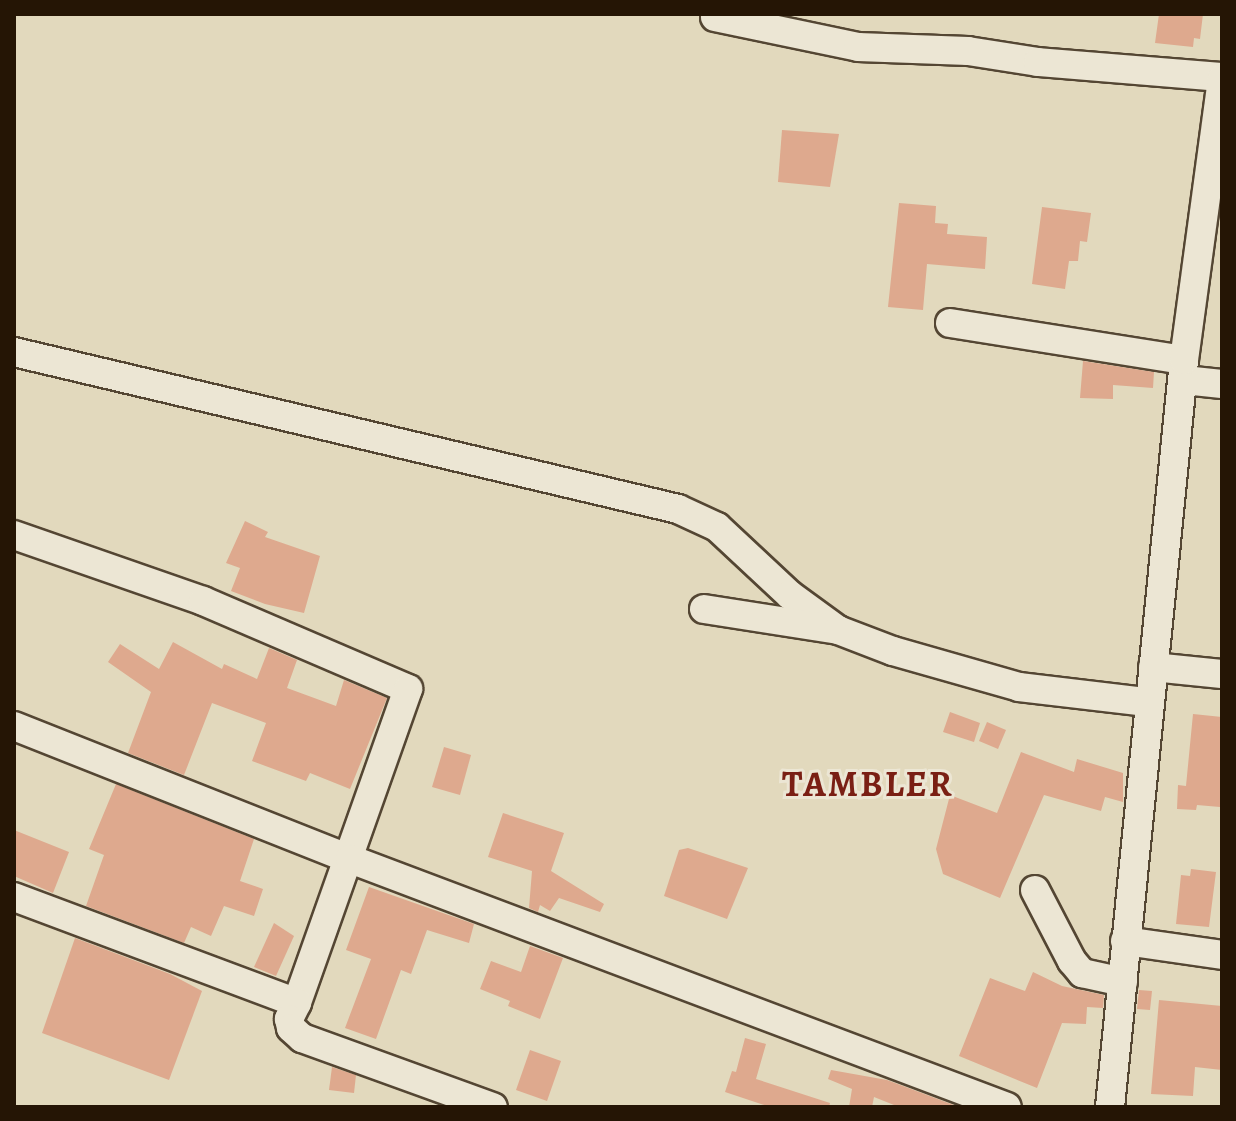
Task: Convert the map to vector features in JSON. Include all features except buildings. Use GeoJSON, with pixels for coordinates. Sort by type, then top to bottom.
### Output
{"type":"FeatureCollection","features":[{"type":"Feature","properties":{"kind":"street"},"geometry":{"type":"LineString","coordinates":[[715,17],[858,47],[968,51],[1038,62],[1222,78],[1184,370],[1147,702],[1110,1107]]}},
{"type":"Feature","properties":{"kind":"street"},"geometry":{"type":"LineString","coordinates":[[950,323],[1184,370],[1222,384]]}},
{"type":"Feature","properties":{"kind":"street"},"geometry":{"type":"LineString","coordinates":[[14,352],[678,509],[717,527],[790,595],[838,630]]}},
{"type":"Feature","properties":{"kind":"street"},"geometry":{"type":"LineString","coordinates":[[14,535],[203,601],[408,689],[350,859],[289,1019],[291,1028],[302,1038],[493,1107]]}},
{"type":"Feature","properties":{"kind":"street"},"geometry":{"type":"LineString","coordinates":[[704,609],[838,630],[986,679],[1147,702]]}},
{"type":"Feature","properties":{"kind":"street"},"geometry":{"type":"LineString","coordinates":[[1153,667],[1222,674]]}},
{"type":"Feature","properties":{"kind":"street"},"geometry":{"type":"LineString","coordinates":[[14,726],[350,859],[1007,1107]]}},
{"type":"Feature","properties":{"kind":"street"},"geometry":{"type":"LineString","coordinates":[[1035,890],[1072,961],[1082,973],[1123,982]]}},
{"type":"Feature","properties":{"kind":"street"},"geometry":{"type":"LineString","coordinates":[[14,897],[297,1003]]}},
{"type":"Feature","properties":{"kind":"street"},"geometry":{"type":"LineString","coordinates":[[1125,941],[1222,955]]}},
{"type":"Feature","properties":{"kind":"district","name":"TAMBLER"},"geometry":{"type":"Point","coordinates":[868,784]}}]}
